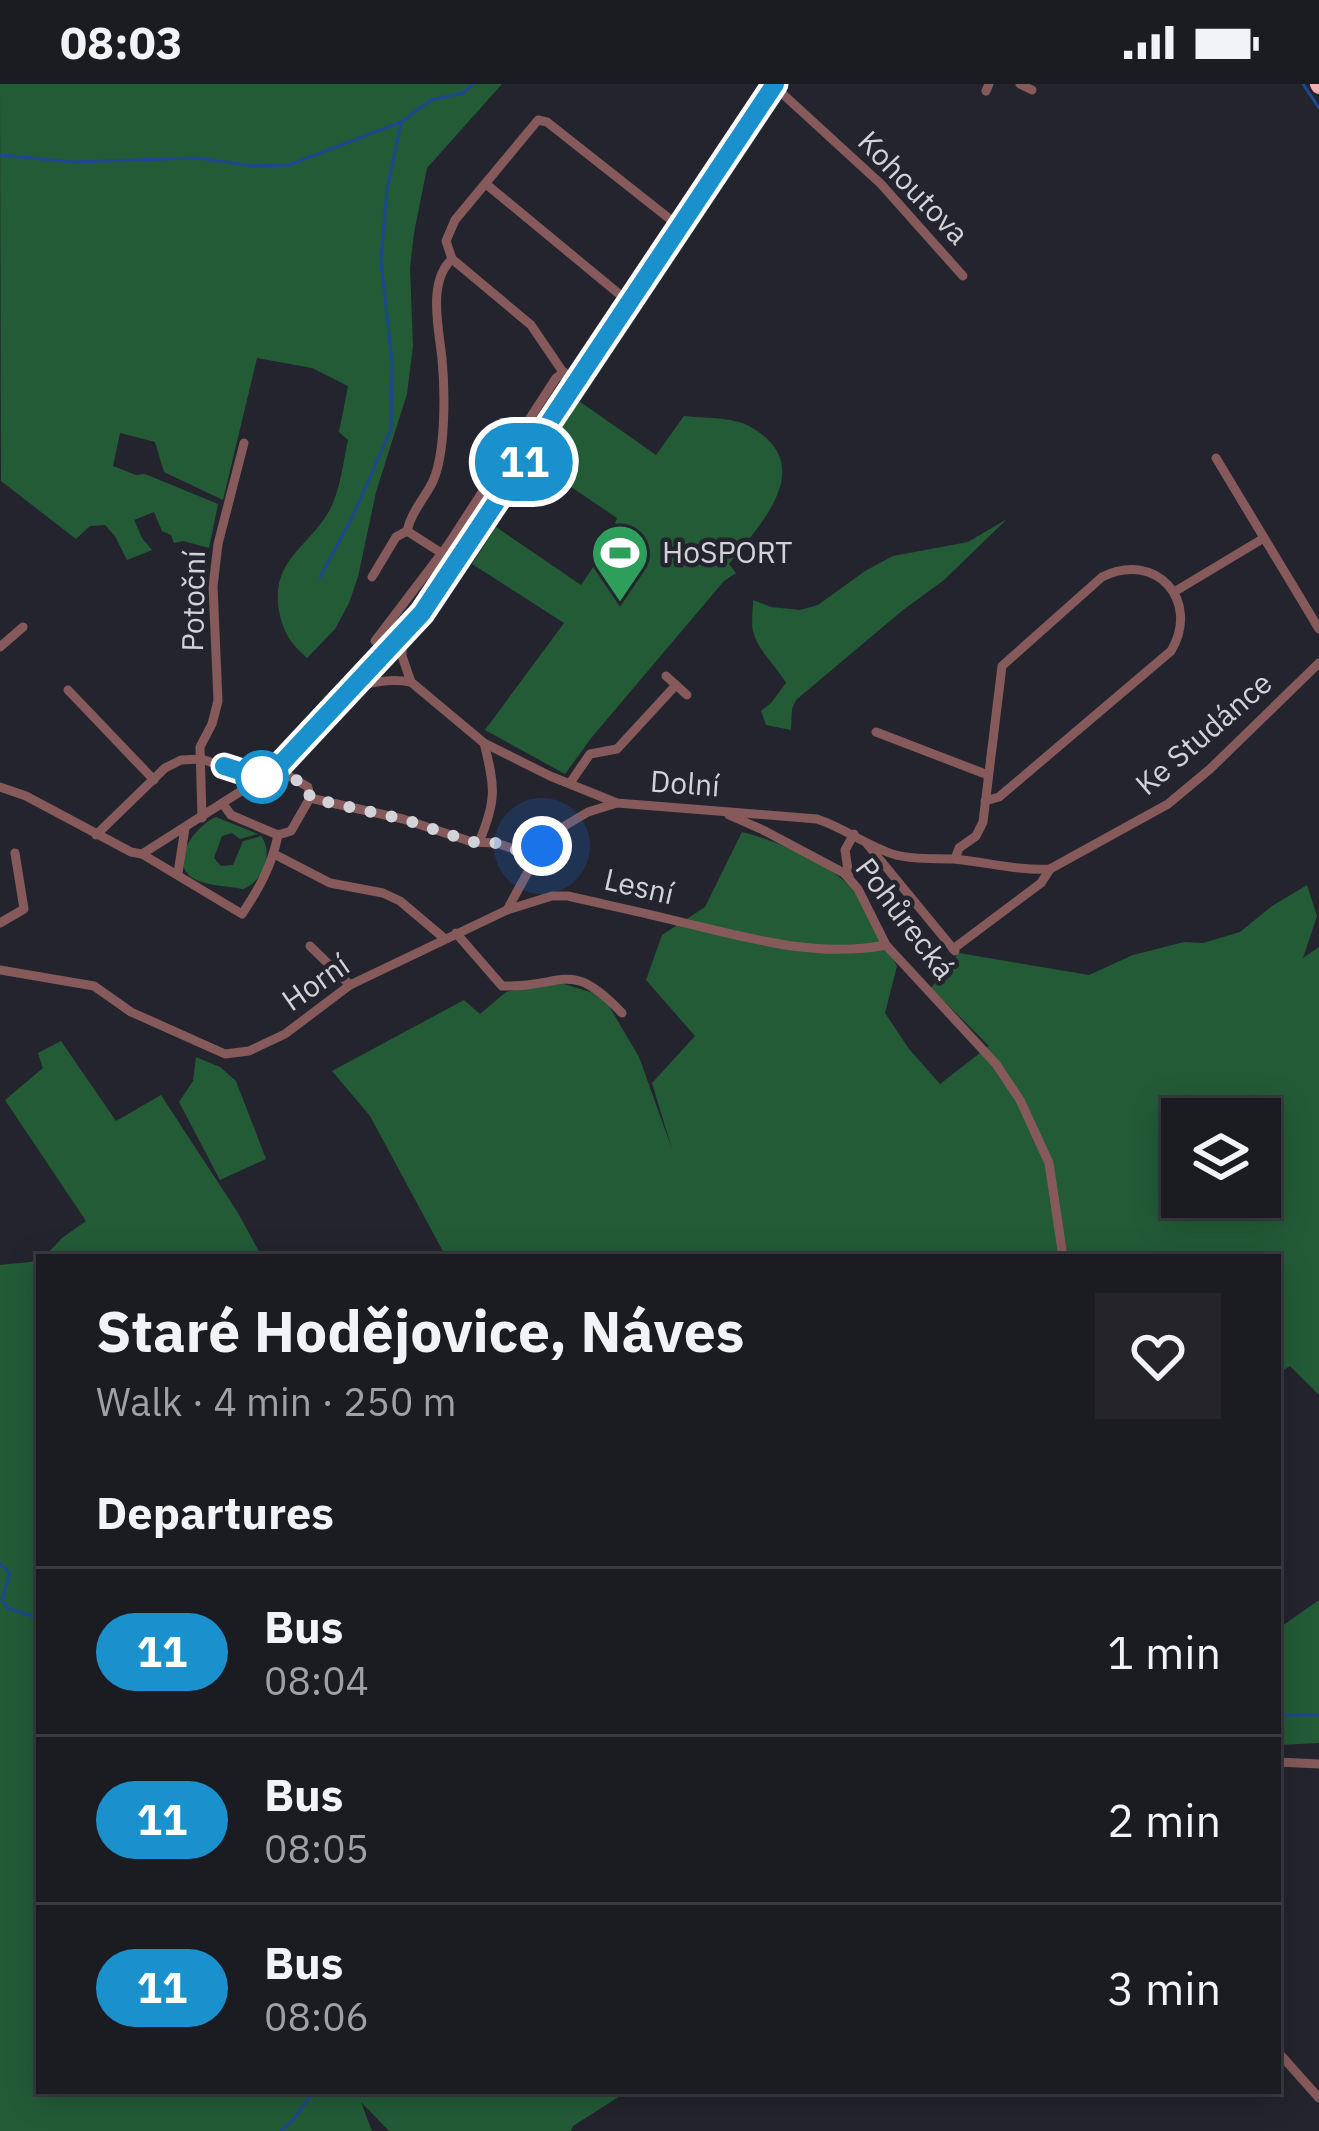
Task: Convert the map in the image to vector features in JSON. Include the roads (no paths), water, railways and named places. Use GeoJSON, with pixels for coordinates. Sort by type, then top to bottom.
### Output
{"type":"FeatureCollection","features":[{"type":"Feature","properties":{"kind":"street"},"geometry":{"type":"LineString","coordinates":[[1020,84],[1032,91]]}},
{"type":"Feature","properties":{"kind":"street"},"geometry":{"type":"LineString","coordinates":[[387,636],[458,563],[774,85]]}},
{"type":"Feature","properties":{"kind":"street","name":"Kohoutova"},"geometry":{"type":"LineString","coordinates":[[774,85],[881,184],[963,276]]}},
{"type":"Feature","properties":{"kind":"street"},"geometry":{"type":"LineString","coordinates":[[575,385],[531,325],[452,259],[446,247],[448,235],[535,122],[543,120],[680,227]]}},
{"type":"Feature","properties":{"kind":"street"},"geometry":{"type":"LineString","coordinates":[[486,184],[630,303]]}},
{"type":"Feature","properties":{"kind":"street"},"geometry":{"type":"LineString","coordinates":[[372,577],[396,537],[407,531],[440,457],[442,356],[437,311],[441,272],[452,259]]}},
{"type":"Feature","properties":{"kind":"street"},"geometry":{"type":"LineString","coordinates":[[142,854],[279,766],[350,688],[564,372]]}},
{"type":"Feature","properties":{"kind":"street","name":"Potoční"},"geometry":{"type":"LineString","coordinates":[[202,818],[200,747],[218,701],[213,604],[218,544],[244,443]]}},
{"type":"Feature","properties":{"kind":"street"},"geometry":{"type":"LineString","coordinates":[[1216,458],[1319,629]]}},
{"type":"Feature","properties":{"kind":"street"},"geometry":{"type":"LineString","coordinates":[[482,492],[496,505]]}},
{"type":"Feature","properties":{"kind":"street"},"geometry":{"type":"LineString","coordinates":[[407,531],[458,563]]}},
{"type":"Feature","properties":{"kind":"street"},"geometry":{"type":"LineString","coordinates":[[1174,592],[1264,538]]}},
{"type":"Feature","properties":{"kind":"street"},"geometry":{"type":"LineString","coordinates":[[955,859],[959,848],[981,829],[1002,666],[1116,570],[1146,570],[1162,579],[1174,592],[1181,623],[1171,651],[999,797],[985,801]]}},
{"type":"Feature","properties":{"kind":"street"},"geometry":{"type":"LineString","coordinates":[[0,647],[23,627]]}},
{"type":"Feature","properties":{"kind":"street"},"geometry":{"type":"LineString","coordinates":[[350,688],[378,680],[411,682],[402,656],[387,636]]}},
{"type":"Feature","properties":{"kind":"street","name":"Ke Studánce"},"geometry":{"type":"LineString","coordinates":[[866,842],[954,950],[1041,883],[1050,869],[1168,804],[1319,664]]}},
{"type":"Feature","properties":{"kind":"street"},"geometry":{"type":"LineString","coordinates":[[666,676],[687,695]]}},
{"type":"Feature","properties":{"kind":"street","name":"Dolní"},"geometry":{"type":"LineString","coordinates":[[411,682],[484,742],[617,803],[817,820],[901,856],[1050,869]]}},
{"type":"Feature","properties":{"kind":"street"},"geometry":{"type":"LineString","coordinates":[[570,783],[590,754],[617,749],[676,685]]}},
{"type":"Feature","properties":{"kind":"street"},"geometry":{"type":"LineString","coordinates":[[68,690],[154,780]]}},
{"type":"Feature","properties":{"kind":"street"},"geometry":{"type":"LineString","coordinates":[[876,732],[988,775]]}},
{"type":"Feature","properties":{"kind":"street"},"geometry":{"type":"LineString","coordinates":[[479,842],[494,794],[484,742]]}},
{"type":"Feature","properties":{"kind":"street"},"geometry":{"type":"LineString","coordinates":[[96,835],[166,768],[181,760],[201,759],[261,778]]}},
{"type":"Feature","properties":{"kind":"street"},"geometry":{"type":"LineString","coordinates":[[223,804],[232,815],[278,835],[291,831],[310,798],[308,787],[279,766]]}},
{"type":"Feature","properties":{"kind":"street"},"geometry":{"type":"LineString","coordinates":[[0,787],[142,854],[242,914],[274,854],[278,835]]}},
{"type":"Feature","properties":{"kind":"street"},"geometry":{"type":"LineString","coordinates":[[310,798],[403,819],[463,839],[497,843],[536,857]]}},
{"type":"Feature","properties":{"kind":"street"},"geometry":{"type":"LineString","coordinates":[[507,910],[551,834],[588,812],[617,803]]}},
{"type":"Feature","properties":{"kind":"street","name":"Pohůrecká"},"geometry":{"type":"LineString","coordinates":[[718,811],[775,835],[848,877],[886,945],[990,1057],[1020,1100],[1049,1163],[1063,1254]]}},
{"type":"Feature","properties":{"kind":"street"},"geometry":{"type":"LineString","coordinates":[[178,873],[185,828]]}},
{"type":"Feature","properties":{"kind":"street"},"geometry":{"type":"LineString","coordinates":[[848,877],[845,850],[854,834]]}},
{"type":"Feature","properties":{"kind":"street"},"geometry":{"type":"LineString","coordinates":[[0,923],[24,909],[15,854]]}},
{"type":"Feature","properties":{"kind":"street"},"geometry":{"type":"LineString","coordinates":[[274,854],[330,883],[400,901],[445,939]]}},
{"type":"Feature","properties":{"kind":"street","name":"Lesní"},"geometry":{"type":"LineString","coordinates":[[507,910],[568,896],[747,939],[814,949],[886,945]]}},
{"type":"Feature","properties":{"kind":"street","name":"Horní"},"geometry":{"type":"LineString","coordinates":[[0,970],[94,986],[131,1012],[225,1054],[249,1051],[285,1034],[350,985],[507,910]]}},
{"type":"Feature","properties":{"kind":"street"},"geometry":{"type":"LineString","coordinates":[[456,934],[502,986],[579,979],[598,987],[622,1013]]}},
{"type":"Feature","properties":{"kind":"street"},"geometry":{"type":"LineString","coordinates":[[310,946],[350,985]]}},
{"type":"Feature","properties":{"kind":"street"},"geometry":{"type":"LineString","coordinates":[[1281,1762],[1319,1765]]}},
{"type":"Feature","properties":{"kind":"street"},"geometry":{"type":"LineString","coordinates":[[1281,2055],[1319,2098]]}},
{"type":"Feature","properties":{"kind":"waterway"},"geometry":{"type":"LineString","coordinates":[[0,155],[72,162],[198,158],[253,166],[289,165],[401,122],[431,100],[463,93],[473,84]]}},
{"type":"Feature","properties":{"kind":"waterway"},"geometry":{"type":"LineString","coordinates":[[1303,84],[1319,108]]}},
{"type":"Feature","properties":{"kind":"waterway"},"geometry":{"type":"LineString","coordinates":[[320,577],[391,429],[392,362],[381,260],[387,190],[401,123]]}},
{"type":"Feature","properties":{"kind":"waterway"},"geometry":{"type":"LineString","coordinates":[[0,1564],[10,1573],[2,1600],[7,1608],[36,1617]]}},
{"type":"Feature","properties":{"kind":"waterway"},"geometry":{"type":"LineString","coordinates":[[1281,1715],[1319,1715]]}},
{"type":"Feature","properties":{"kind":"waterway"},"geometry":{"type":"LineString","coordinates":[[281,2131],[312,2094]]}},
{"type":"Feature","properties":{"kind":"place","name":"HoSPORT"},"geometry":{"type":"Point","coordinates":[620,604]}}]}
